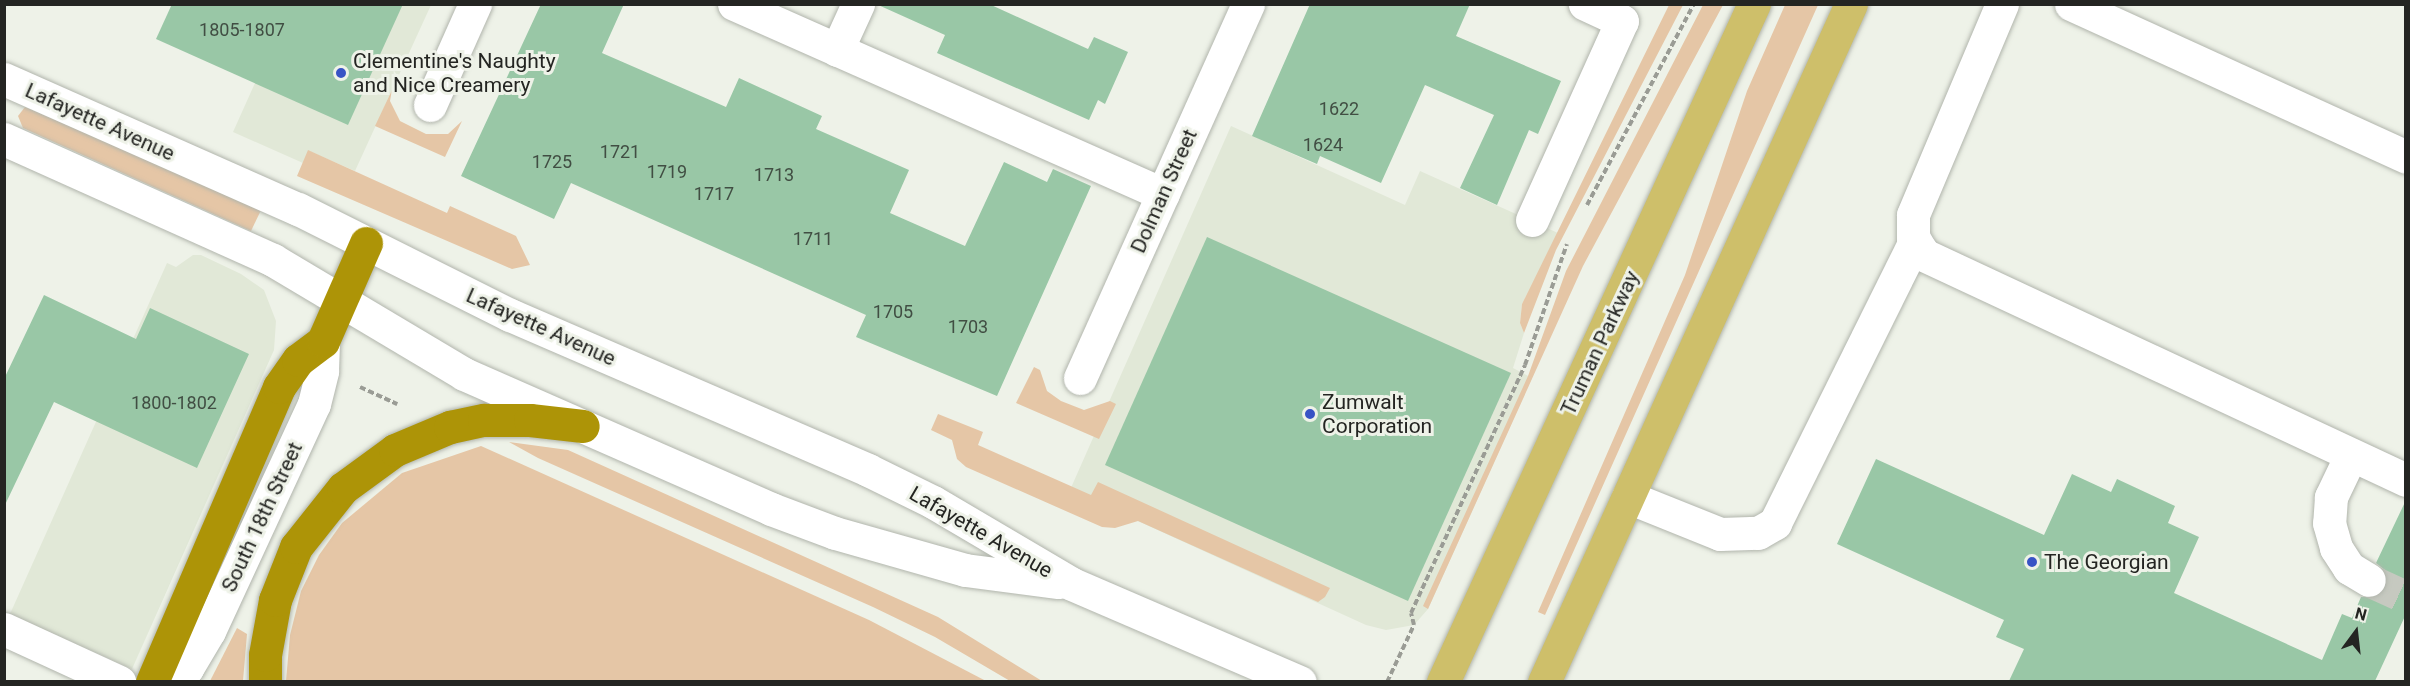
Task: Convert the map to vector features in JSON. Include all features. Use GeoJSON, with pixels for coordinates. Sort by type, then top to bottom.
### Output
{"type":"FeatureCollection","features":[{"type":"Feature","properties":{"kind":"highway"},"geometry":{"type":"LineString","coordinates":[[152,681],[279,387],[298,360],[323,341],[366,243]]}},
{"type":"Feature","properties":{"kind":"highway"},"geometry":{"type":"LineString","coordinates":[[264,681],[265,655],[276,600],[296,548],[343,488],[395,450],[450,427],[484,420],[530,420],[583,426]]}},
{"type":"Feature","properties":{"kind":"main road","name":"Truman Parkway"},"geometry":{"type":"LineString","coordinates":[[1443,681],[1754,4]]}},
{"type":"Feature","properties":{"kind":"main road"},"geometry":{"type":"LineString","coordinates":[[1544,681],[1851,4]]}},
{"type":"Feature","properties":{"kind":"street"},"geometry":{"type":"LineString","coordinates":[[430,105],[475,4]]}},
{"type":"Feature","properties":{"kind":"street"},"geometry":{"type":"LineString","coordinates":[[734,4],[1163,194]]}},
{"type":"Feature","properties":{"kind":"street"},"geometry":{"type":"LineString","coordinates":[[837,50],[858,4]]}},
{"type":"Feature","properties":{"kind":"street","name":"Dolman Street"},"geometry":{"type":"LineString","coordinates":[[1080,378],[1248,4]]}},
{"type":"Feature","properties":{"kind":"street"},"geometry":{"type":"LineString","coordinates":[[1532,220],[1622,21],[1585,4]]}},
{"type":"Feature","properties":{"kind":"street"},"geometry":{"type":"LineString","coordinates":[[2002,4],[1913,215],[1915,241],[1924,255],[2406,480]]}},
{"type":"Feature","properties":{"kind":"street"},"geometry":{"type":"LineString","coordinates":[[2071,4],[2406,157]]}},
{"type":"Feature","properties":{"kind":"street","name":"Lafayette Avenue"},"geometry":{"type":"LineString","coordinates":[[4,79],[366,243],[510,315],[868,470],[933,502],[1072,584],[1300,681]]}},
{"type":"Feature","properties":{"kind":"street","name":"Lafayette Avenue"},"geometry":{"type":"LineString","coordinates":[[4,139],[273,260],[464,374],[835,533],[965,570],[1072,584]]}},
{"type":"Feature","properties":{"kind":"street"},"geometry":{"type":"LineString","coordinates":[[1628,497],[1720,534],[1758,533],[1775,523],[1915,241]]}},
{"type":"Feature","properties":{"kind":"street","name":"South 18th Street"},"geometry":{"type":"LineString","coordinates":[[172,681],[187,668],[209,631],[314,404],[322,371],[323,341]]}},
{"type":"Feature","properties":{"kind":"street"},"geometry":{"type":"LineString","coordinates":[[2351,455],[2331,497],[2329,523],[2336,548],[2349,568],[2369,580]]}},
{"type":"Feature","properties":{"kind":"street"},"geometry":{"type":"LineString","coordinates":[[4,629],[119,681]]}},
{"type":"Feature","properties":{"kind":"path"},"geometry":{"type":"LineString","coordinates":[[1581,216],[1694,4]]}},
{"type":"Feature","properties":{"kind":"path"},"geometry":{"type":"LineString","coordinates":[[1388,681],[1414,625],[1411,613],[1525,365],[1572,234]]}},
{"type":"Feature","properties":{"kind":"path"},"geometry":{"type":"LineString","coordinates":[[353,384],[404,407]]}},
{"type":"Feature","properties":{"kind":"shaded area"},"geometry":{"type":"Polygon","coordinates":[[[290,5],[431,5],[355,171],[309,151],[303,163],[233,132],[290,5]]]}},
{"type":"Feature","properties":{"kind":"shaded area"},"geometry":{"type":"Polygon","coordinates":[[[1669,5],[1683,5],[1556,250],[1524,333],[1520,323],[1522,304],[1669,5]]]}},
{"type":"Feature","properties":{"kind":"shaded area"},"geometry":{"type":"Polygon","coordinates":[[[1703,5],[1723,5],[1583,266],[1428,609],[1423,606],[1528,376],[1566,271],[1703,5]]]}},
{"type":"Feature","properties":{"kind":"shaded area"},"geometry":{"type":"Polygon","coordinates":[[[1785,5],[1818,5],[1545,615],[1538,612],[1685,275],[1747,91],[1785,5]]]}},
{"type":"Feature","properties":{"kind":"shaded area"},"geometry":{"type":"Polygon","coordinates":[[[392,90],[390,101],[400,121],[426,134],[448,134],[462,121],[445,157],[375,126],[392,90]]]}},
{"type":"Feature","properties":{"kind":"shaded area"},"geometry":{"type":"Polygon","coordinates":[[[25,107],[262,208],[251,231],[23,128],[18,116],[25,107]]]}},
{"type":"Feature","properties":{"kind":"shaded area"},"geometry":{"type":"Polygon","coordinates":[[[1231,126],[1405,205],[1420,171],[1558,233],[1522,304],[1520,323],[1524,333],[1513,368],[1532,378],[1428,609],[1414,625],[1386,630],[1366,625],[1070,490],[1231,126]]]}},
{"type":"Feature","properties":{"kind":"shaded area"},"geometry":{"type":"Polygon","coordinates":[[[308,150],[447,213],[450,206],[516,236],[530,265],[512,269],[297,176],[308,150]]]}},
{"type":"Feature","properties":{"kind":"shaded area"},"geometry":{"type":"Polygon","coordinates":[[[193,255],[201,255],[241,274],[264,290],[276,321],[274,350],[132,669],[10,614],[167,263],[176,267],[193,255]]]}},
{"type":"Feature","properties":{"kind":"shaded area"},"geometry":{"type":"Polygon","coordinates":[[[1034,367],[1040,370],[1047,391],[1061,401],[1084,410],[1110,401],[1116,404],[1099,439],[1016,403],[1034,367]]]}},
{"type":"Feature","properties":{"kind":"shaded area"},"geometry":{"type":"Polygon","coordinates":[[[938,414],[983,432],[978,445],[1091,495],[1098,482],[1330,588],[1325,597],[1318,602],[1138,521],[1115,528],[1102,527],[966,467],[957,459],[952,440],[931,430],[938,414]]]}},
{"type":"Feature","properties":{"kind":"shaded area"},"geometry":{"type":"Polygon","coordinates":[[[509,442],[568,450],[938,617],[1042,681],[1010,681],[935,637],[873,607],[538,458],[509,442]]]}},
{"type":"Feature","properties":{"kind":"shaded area"},"geometry":{"type":"Polygon","coordinates":[[[481,446],[869,620],[986,681],[286,681],[290,635],[301,591],[319,555],[342,523],[402,473],[481,446]]]}},
{"type":"Feature","properties":{"kind":"shaded area"},"geometry":{"type":"Polygon","coordinates":[[[237,628],[247,634],[243,681],[210,681],[237,628]]]}},
{"type":"Feature","properties":{"kind":"building"},"geometry":{"type":"Polygon","coordinates":[[[172,4],[403,4],[348,125],[156,39],[172,4]]]}},
{"type":"Feature","properties":{"kind":"building"},"geometry":{"type":"Polygon","coordinates":[[[541,4],[624,4],[602,53],[726,107],[739,78],[822,116],[816,129],[909,170],[890,213],[965,246],[1004,162],[1047,182],[1053,169],[1091,186],[997,396],[856,337],[866,315],[571,183],[554,219],[461,176],[541,4]]]}},
{"type":"Feature","properties":{"kind":"building"},"geometry":{"type":"Polygon","coordinates":[[[876,4],[989,4],[1088,49],[1094,37],[1128,52],[1105,104],[1098,100],[1089,120],[937,53],[945,35],[876,4]]]}},
{"type":"Feature","properties":{"kind":"building"},"geometry":{"type":"Polygon","coordinates":[[[1310,4],[1470,4],[1456,36],[1561,81],[1538,134],[1529,130],[1497,205],[1460,188],[1494,115],[1425,85],[1381,183],[1320,156],[1317,164],[1252,136],[1310,4]]]}},
{"type":"Feature","properties":{"kind":"building","name":"Zumwalt Corporation"},"geometry":{"type":"Polygon","coordinates":[[[1207,237],[1511,373],[1408,601],[1105,465],[1207,237]]]}},
{"type":"Feature","properties":{"kind":"building"},"geometry":{"type":"Polygon","coordinates":[[[44,295],[136,339],[150,308],[249,354],[197,468],[54,402],[4,507],[4,379],[44,295]]]}},
{"type":"Feature","properties":{"kind":"building","name":"The Georgian"},"geometry":{"type":"Polygon","coordinates":[[[1876,459],[2044,535],[2072,474],[2111,492],[2117,479],[2175,506],[2168,523],[2199,537],[2174,593],[2322,660],[2342,614],[2352,618],[2361,597],[2378,597],[2385,589],[2386,571],[2376,563],[2406,500],[2406,614],[2375,681],[2009,681],[2024,649],[1996,637],[2004,620],[1837,544],[1876,459]]]}},
{"type":"Feature","properties":{"kind":"tunnel"},"geometry":{"type":"LineString","coordinates":[[2369,580],[2406,597]]}},
{"type":"Feature","properties":{"kind":"place","name":"Clementine's Naughty and Nice Creamery"},"geometry":{"type":"Point","coordinates":[341,73]}},
{"type":"Feature","properties":{"kind":"place","name":"Zumwalt Corporation"},"geometry":{"type":"Point","coordinates":[1310,414]}},
{"type":"Feature","properties":{"kind":"place","name":"The Georgian"},"geometry":{"type":"Point","coordinates":[2032,562]}}]}
